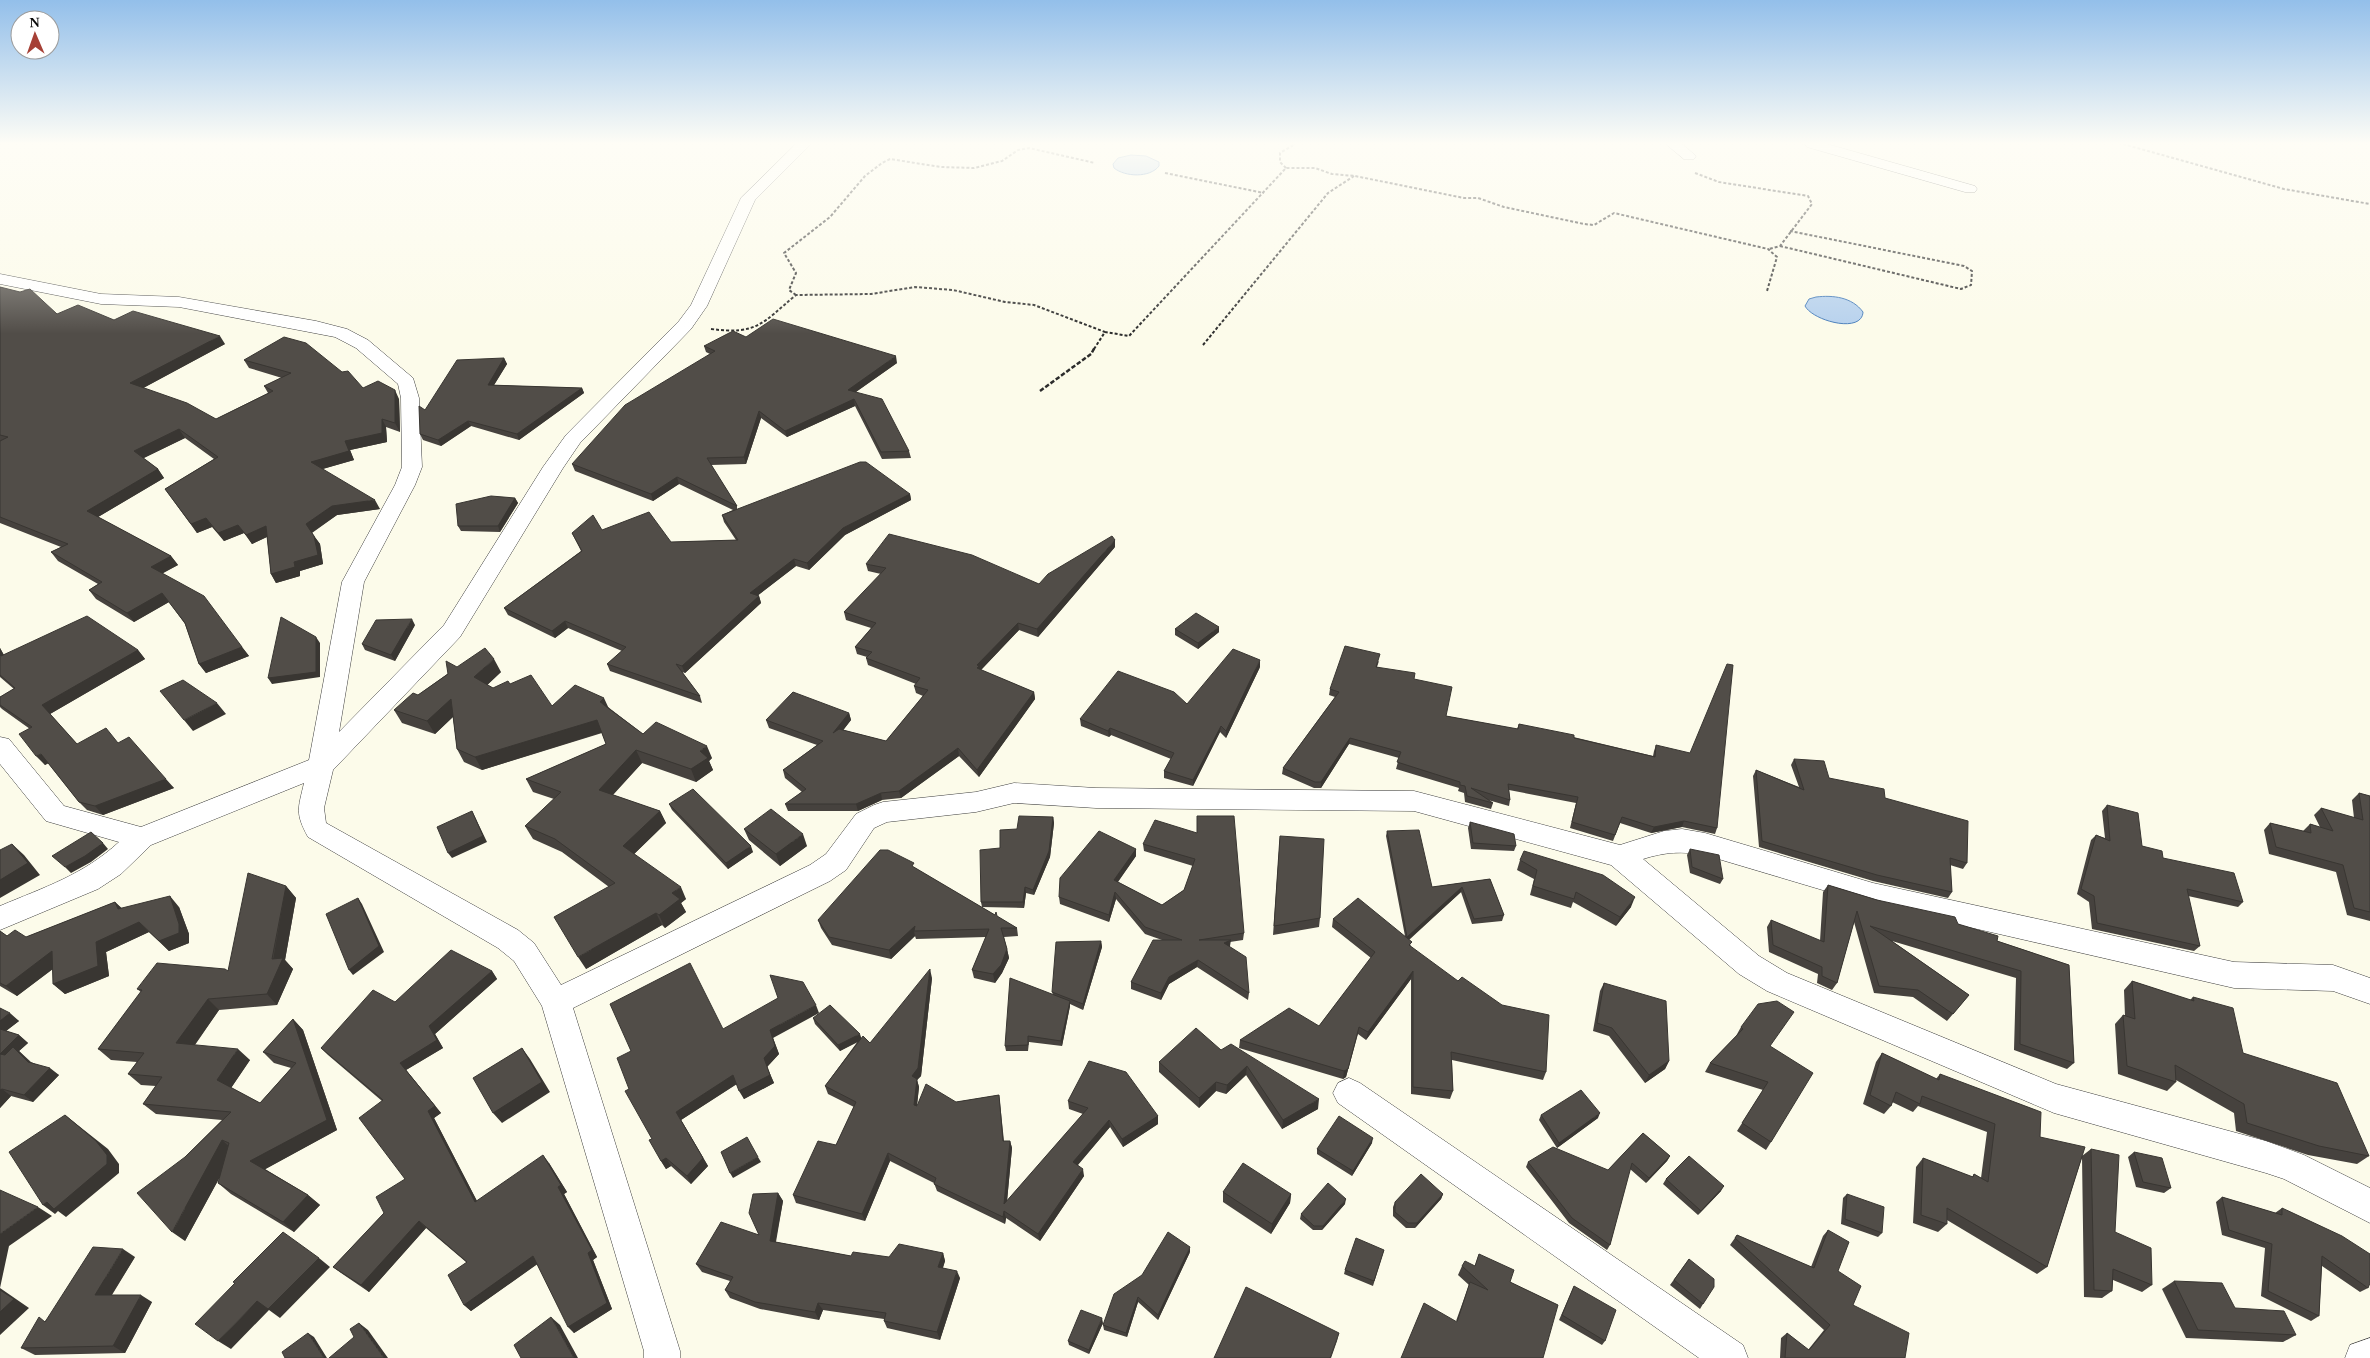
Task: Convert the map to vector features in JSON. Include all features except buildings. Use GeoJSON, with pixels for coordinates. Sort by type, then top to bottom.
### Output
{"type":"FeatureCollection","features":[{"type":"Feature","properties":{"kind":"street"},"geometry":{"type":"LineString","coordinates":[[0,918],[88,881],[111,866],[142,838],[321,766],[452,630],[553,467],[573,439],[685,325],[699,306],[744,207]]}},
{"type":"Feature","properties":{"kind":"street"},"geometry":{"type":"LineString","coordinates":[[0,279],[101,299],[179,302],[310,325],[341,333],[362,344],[406,382],[410,398],[412,467],[405,484],[353,582],[321,766],[310,808],[311,819],[317,830],[508,939],[524,952],[556,1002],[662,1351],[662,1358]]}},
{"type":"Feature","properties":{"kind":"street"},"geometry":{"type":"LineString","coordinates":[[0,746],[55,814],[142,838]]}},
{"type":"Feature","properties":{"kind":"street"},"geometry":{"type":"LineString","coordinates":[[556,1002],[820,873],[836,862],[865,821],[883,812],[976,802],[1014,793],[1096,798],[1414,801],[1620,856],[1749,965],[1777,982],[2054,1098],[2266,1157],[2292,1166],[2370,1206]]}},
{"type":"Feature","properties":{"kind":"street"},"geometry":{"type":"LineString","coordinates":[[1620,856],[1664,842],[1689,841],[1873,894],[2234,975],[2332,978],[2370,991]]}},
{"type":"Feature","properties":{"kind":"street"},"geometry":{"type":"LineString","coordinates":[[1349,1094],[1730,1358]]}},
{"type":"Feature","properties":{"kind":"street"},"geometry":{"type":"LineString","coordinates":[[2363,1358],[2370,1356]]}},
{"type":"Feature","properties":{"kind":"path"},"geometry":{"type":"LineString","coordinates":[[839,207],[830,217],[784,253],[796,273],[789,290],[796,295],[871,294],[915,288],[953,290],[1005,302],[1034,305],[1105,332],[1129,336],[1250,207]]}},
{"type":"Feature","properties":{"kind":"path"},"geometry":{"type":"LineString","coordinates":[[1203,345],[1316,207]]}},
{"type":"Feature","properties":{"kind":"path"},"geometry":{"type":"LineString","coordinates":[[1506,207],[1594,225],[1614,213],[1622,214],[1768,249],[1778,257],[1768,291]]}},
{"type":"Feature","properties":{"kind":"path"},"geometry":{"type":"LineString","coordinates":[[1780,246],[1809,207]]}},
{"type":"Feature","properties":{"kind":"path"},"geometry":{"type":"LineString","coordinates":[[1768,249],[1780,246],[1961,290],[1971,285],[1972,271],[1964,266],[1790,232]]}},
{"type":"Feature","properties":{"kind":"path"},"geometry":{"type":"LineString","coordinates":[[685,325],[748,332],[773,317],[796,295]]}},
{"type":"Feature","properties":{"kind":"path"},"geometry":{"type":"LineString","coordinates":[[1040,391],[1090,354],[1105,332]]}},
{"type":"Feature","properties":{"kind":"water"},"geometry":{"type":"Polygon","coordinates":[[[1829,296],[1848,300],[1863,312],[1861,319],[1846,324],[1817,316],[1805,306],[1809,299],[1829,296]]]}}]}
